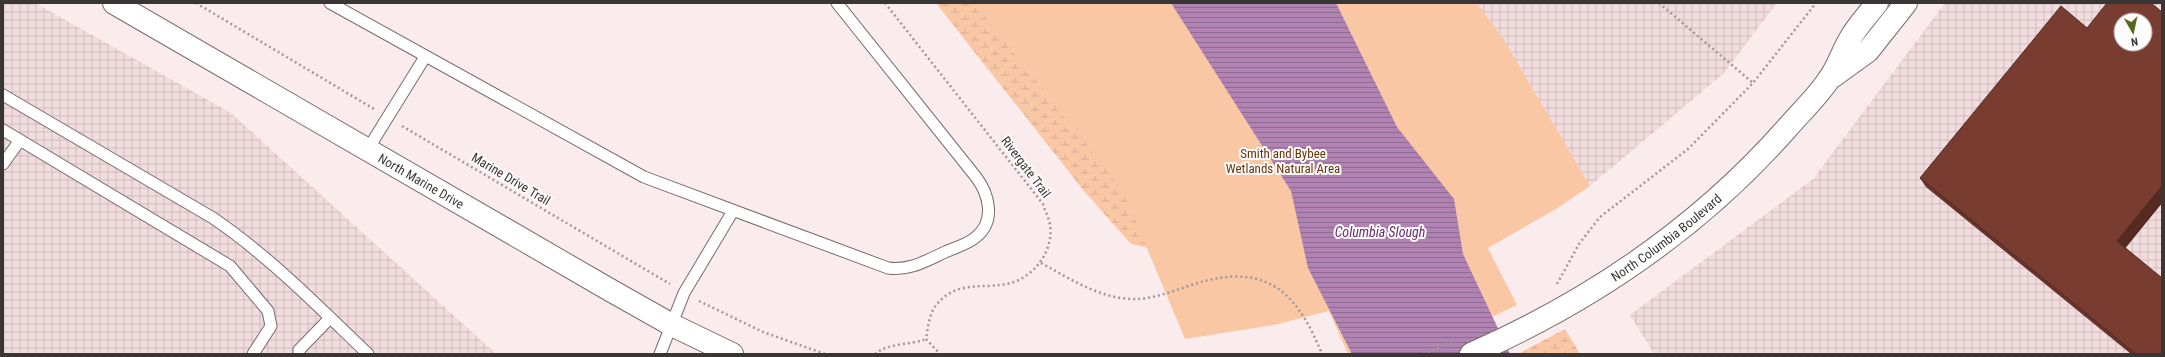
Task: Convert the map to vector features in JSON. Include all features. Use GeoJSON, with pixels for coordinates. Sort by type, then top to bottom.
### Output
{"type":"FeatureCollection","features":[{"type":"Feature","properties":{"kind":"main road","name":"North Marine Drive"},"geometry":{"type":"LineString","coordinates":[[114,3],[672,325],[732,354]]}},
{"type":"Feature","properties":{"kind":"main road","name":"North Columbia Boulevard"},"geometry":{"type":"LineString","coordinates":[[1471,354],[1548,317],[1636,262],[1705,208],[1775,142],[1829,79],[1850,38],[1877,3]]}},
{"type":"Feature","properties":{"kind":"main road","name":"North Columbia Boulevard"},"geometry":{"type":"LineString","coordinates":[[1829,79],[1868,51],[1906,3]]}},
{"type":"Feature","properties":{"kind":"lane"},"geometry":{"type":"LineString","coordinates":[[330,3],[644,178],[870,262],[897,270],[908,269],[976,238],[985,226],[988,217],[989,201],[981,184],[837,3]]}},
{"type":"Feature","properties":{"kind":"lane"},"geometry":{"type":"LineString","coordinates":[[368,149],[425,56]]}},
{"type":"Feature","properties":{"kind":"lane"},"geometry":{"type":"LineString","coordinates":[[3,95],[213,218],[239,236],[271,261],[368,354]]}},
{"type":"Feature","properties":{"kind":"lane"},"geometry":{"type":"LineString","coordinates":[[3,130],[230,266],[268,311],[271,326],[253,354]]}},
{"type":"Feature","properties":{"kind":"lane"},"geometry":{"type":"LineString","coordinates":[[3,164],[20,140]]}},
{"type":"Feature","properties":{"kind":"lane"},"geometry":{"type":"LineString","coordinates":[[660,354],[684,293],[732,211]]}},
{"type":"Feature","properties":{"kind":"lane"},"geometry":{"type":"LineString","coordinates":[[299,354],[299,350],[330,318]]}},
{"type":"Feature","properties":{"kind":"path","name":"Marine Drive Trail"},"geometry":{"type":"LineString","coordinates":[[196,3],[684,293],[763,332],[825,354]]}},
{"type":"Feature","properties":{"kind":"path","name":"Rivergate Trail"},"geometry":{"type":"LineString","coordinates":[[885,3],[1043,204],[1050,226],[1047,246],[1041,263]]}},
{"type":"Feature","properties":{"kind":"path"},"geometry":{"type":"LineString","coordinates":[[1659,3],[1753,83]]}},
{"type":"Feature","properties":{"kind":"path"},"geometry":{"type":"LineString","coordinates":[[1553,289],[1561,280],[1583,238],[1600,217],[1688,150],[1753,83],[1816,3]]}},
{"type":"Feature","properties":{"kind":"path"},"geometry":{"type":"LineString","coordinates":[[926,339],[928,323],[936,305],[948,294],[969,286],[998,285],[1013,282],[1024,277],[1041,263],[1089,289],[1111,296],[1130,299],[1167,294],[1209,280],[1233,276],[1254,278],[1268,282],[1295,303],[1307,319],[1322,354]]}},
{"type":"Feature","properties":{"kind":"path"},"geometry":{"type":"LineString","coordinates":[[875,354],[887,348],[915,343],[926,339]]}},
{"type":"Feature","properties":{"kind":"path"},"geometry":{"type":"LineString","coordinates":[[926,339],[940,354]]}},
{"type":"Feature","properties":{"kind":"shaded area"},"geometry":{"type":"Polygon","coordinates":[[[3,3],[35,3],[231,113],[496,354],[3,354],[3,3]]]}},
{"type":"Feature","properties":{"kind":"shaded area"},"geometry":{"type":"Polygon","coordinates":[[[1477,3],[1777,3],[1723,74],[1590,186],[1503,38],[1477,3]]]}},
{"type":"Feature","properties":{"kind":"shaded area"},"geometry":{"type":"Polygon","coordinates":[[[1945,3],[2162,3],[2162,354],[1654,354],[1630,315],[1813,179],[1945,3]]]}},
{"type":"Feature","properties":{"kind":"green space"},"geometry":{"type":"Polygon","coordinates":[[[936,3],[1171,3],[1173,253],[1131,244],[1084,191],[936,3]]]}},
{"type":"Feature","properties":{"kind":"green space","name":"Smith and Bybee Wetlands Natural Area"},"geometry":{"type":"Polygon","coordinates":[[[974,3],[1477,3],[1503,38],[1590,186],[1556,209],[1488,248],[1517,305],[1472,326],[1398,354],[1348,354],[1329,311],[1274,325],[1185,339],[1122,189],[974,3]]]}},
{"type":"Feature","properties":{"kind":"green space"},"geometry":{"type":"Polygon","coordinates":[[[1565,329],[1580,354],[1518,354],[1565,329]]]}},
{"type":"Feature","properties":{"kind":"water","name":"Columbia Slough"},"geometry":{"type":"Polygon","coordinates":[[[1171,3],[1336,3],[1397,127],[1454,199],[1463,254],[1510,354],[1352,354],[1308,268],[1291,191],[1171,3]]]}},
{"type":"Feature","properties":{"kind":"building"},"geometry":{"type":"Polygon","coordinates":[[[2107,3],[2151,3],[2162,12],[2162,186],[2117,241],[2162,278],[2162,354],[2136,354],[1920,178],[2061,6],[2087,28],[2107,3]]]}}]}
